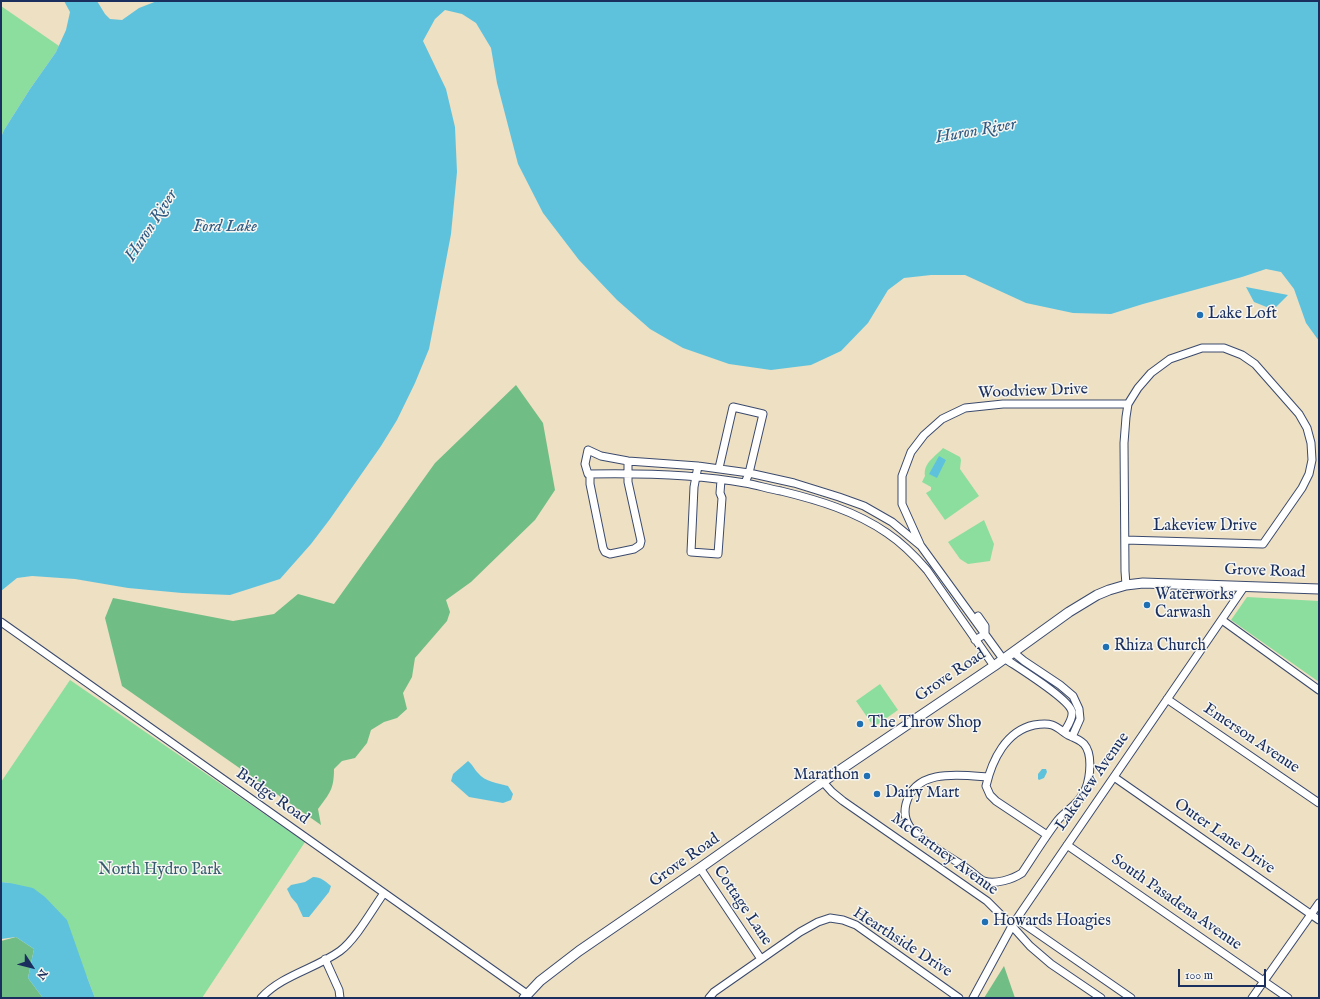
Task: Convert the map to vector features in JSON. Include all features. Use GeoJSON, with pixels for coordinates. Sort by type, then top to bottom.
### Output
{"type":"FeatureCollection","features":[{"type":"Feature","properties":{"kind":"main road","name":"Grove Road"},"geometry":{"type":"LineString","coordinates":[[526,996],[540,981],[579,951],[994,666],[1084,602],[1103,592],[1126,585],[1144,583],[1319,589]]}},
{"type":"Feature","properties":{"kind":"street","name":"Lakeview Drive"},"geometry":{"type":"LineString","coordinates":[[1202,348],[1224,348],[1242,355],[1255,364],[1299,414],[1307,428],[1311,443],[1312,460],[1310,474],[1263,544],[1125,540],[1124,443],[1128,404],[1138,388],[1151,373],[1170,359],[1202,348]]}},
{"type":"Feature","properties":{"kind":"street","name":"Woodview Drive"},"geometry":{"type":"LineString","coordinates":[[921,546],[902,504],[902,476],[911,452],[924,435],[942,419],[965,408],[1003,404],[1128,404]]}},
{"type":"Feature","properties":{"kind":"street"},"geometry":{"type":"LineString","coordinates":[[719,468],[734,407],[763,414],[745,483]]}},
{"type":"Feature","properties":{"kind":"street"},"geometry":{"type":"LineString","coordinates":[[628,461],[628,482],[641,541],[640,545],[634,549],[610,554],[605,552],[590,484],[590,474],[588,474],[585,464],[588,450],[601,456],[628,461],[698,466],[749,472],[794,483],[864,506],[892,522],[921,546],[1004,658],[1058,695],[1069,706],[1072,712],[1064,732]]}},
{"type":"Feature","properties":{"kind":"street"},"geometry":{"type":"LineString","coordinates":[[698,466],[695,477],[691,552],[718,554],[722,498],[720,493],[721,480]]}},
{"type":"Feature","properties":{"kind":"street"},"geometry":{"type":"LineString","coordinates":[[590,474],[628,473],[695,477],[745,483],[799,495],[851,513],[888,533],[907,548],[927,570],[994,666]]}},
{"type":"Feature","properties":{"kind":"street"},"geometry":{"type":"LineString","coordinates":[[832,506],[836,496]]}},
{"type":"Feature","properties":{"kind":"street"},"geometry":{"type":"LineString","coordinates":[[888,533],[892,522]]}},
{"type":"Feature","properties":{"kind":"street"},"geometry":{"type":"LineString","coordinates":[[1125,540],[1126,585]]}},
{"type":"Feature","properties":{"kind":"street"},"geometry":{"type":"LineString","coordinates":[[927,570],[934,564]]}},
{"type":"Feature","properties":{"kind":"street","name":"Lakeview Avenue"},"geometry":{"type":"LineString","coordinates":[[972,998],[1015,923],[1244,587]]}},
{"type":"Feature","properties":{"kind":"street"},"geometry":{"type":"LineString","coordinates":[[955,591],[961,595],[985,626],[985,634]]}},
{"type":"Feature","properties":{"kind":"street"},"geometry":{"type":"LineString","coordinates":[[953,607],[962,602]]}},
{"type":"Feature","properties":{"kind":"street"},"geometry":{"type":"LineString","coordinates":[[1222,620],[1319,690]]}},
{"type":"Feature","properties":{"kind":"street","name":"Bridge Road"},"geometry":{"type":"LineString","coordinates":[[1,622],[384,893],[526,996]]}},
{"type":"Feature","properties":{"kind":"street"},"geometry":{"type":"LineString","coordinates":[[975,640],[985,634]]}},
{"type":"Feature","properties":{"kind":"street"},"geometry":{"type":"LineString","coordinates":[[1013,652],[1073,696],[1079,709],[1080,720],[1072,737]]}},
{"type":"Feature","properties":{"kind":"street","name":"Emerson Avenue"},"geometry":{"type":"LineString","coordinates":[[1167,699],[1319,803]]}},
{"type":"Feature","properties":{"kind":"street"},"geometry":{"type":"LineString","coordinates":[[988,777],[956,775],[931,777],[920,784],[907,801],[905,816],[907,823],[918,835],[984,881],[998,882],[1009,880],[1022,873],[1047,835],[1060,819],[1079,800],[1086,789],[1090,772],[1090,758],[1084,745],[1052,725],[1042,724],[1024,728],[1012,736],[1004,745],[993,762],[986,788],[996,801],[1047,835]]}},
{"type":"Feature","properties":{"kind":"street","name":"Outer Lane Drive"},"geometry":{"type":"LineString","coordinates":[[1114,777],[1319,920]]}},
{"type":"Feature","properties":{"kind":"street","name":"McCartney Avenue"},"geometry":{"type":"LineString","coordinates":[[823,782],[832,792],[844,801],[987,901],[1015,923],[1030,946],[1051,964],[1101,998]]}},
{"type":"Feature","properties":{"kind":"street","name":"South Pasadena Avenue"},"geometry":{"type":"LineString","coordinates":[[1067,845],[1288,998]]}},
{"type":"Feature","properties":{"kind":"street","name":"Cottage Lane"},"geometry":{"type":"LineString","coordinates":[[700,868],[761,959]]}},
{"type":"Feature","properties":{"kind":"street"},"geometry":{"type":"LineString","coordinates":[[261,998],[274,987],[339,952],[349,943],[384,893]]}},
{"type":"Feature","properties":{"kind":"street"},"geometry":{"type":"LineString","coordinates":[[1252,998],[1319,903]]}},
{"type":"Feature","properties":{"kind":"street","name":"Hearthside Drive"},"geometry":{"type":"LineString","coordinates":[[708,998],[714,992],[800,932],[818,922],[830,918],[843,920],[856,925],[959,998]]}},
{"type":"Feature","properties":{"kind":"street"},"geometry":{"type":"LineString","coordinates":[[1015,923],[1131,998]]}},
{"type":"Feature","properties":{"kind":"street"},"geometry":{"type":"LineString","coordinates":[[325,960],[339,990],[340,998]]}},
{"type":"Feature","properties":{"kind":"green space"},"geometry":{"type":"Polygon","coordinates":[[[1,6],[59,46],[30,89],[1,137],[1,6]]]}},
{"type":"Feature","properties":{"kind":"green space"},"geometry":{"type":"Polygon","coordinates":[[[516,385],[543,423],[555,490],[535,520],[471,582],[446,600],[450,612],[447,621],[415,658],[412,677],[403,693],[407,709],[397,718],[384,722],[371,730],[367,743],[355,758],[342,761],[334,769],[332,786],[326,799],[318,809],[321,825],[122,686],[105,618],[113,598],[233,621],[274,614],[298,594],[334,604],[435,463],[516,385]]]}},
{"type":"Feature","properties":{"kind":"green space"},"geometry":{"type":"Polygon","coordinates":[[[943,448],[960,457],[960,469],[979,496],[945,520],[926,493],[931,490],[931,487],[922,482],[925,476],[926,467],[933,457],[943,448]]]}},
{"type":"Feature","properties":{"kind":"green space"},"geometry":{"type":"Polygon","coordinates":[[[984,520],[994,544],[990,561],[968,564],[960,559],[948,542],[984,520]]]}},
{"type":"Feature","properties":{"kind":"green space"},"geometry":{"type":"Polygon","coordinates":[[[1247,597],[1319,601],[1319,682],[1231,620],[1247,597]]]}},
{"type":"Feature","properties":{"kind":"green space","name":"North Hydro Park"},"geometry":{"type":"Polygon","coordinates":[[[70,680],[305,842],[202,998],[95,998],[87,977],[10,883],[1,882],[1,782],[70,680]]]}},
{"type":"Feature","properties":{"kind":"green space"},"geometry":{"type":"Polygon","coordinates":[[[880,684],[898,710],[874,727],[856,701],[880,684]]]}},
{"type":"Feature","properties":{"kind":"green space"},"geometry":{"type":"Polygon","coordinates":[[[16,937],[34,949],[28,978],[43,998],[1,998],[1,941],[16,937]]]}},
{"type":"Feature","properties":{"kind":"green space"},"geometry":{"type":"Polygon","coordinates":[[[1004,966],[1015,998],[984,998],[1004,966]]]}},
{"type":"Feature","properties":{"kind":"water","name":"Ford Lake"},"geometry":{"type":"Polygon","coordinates":[[[64,1],[97,1],[110,19],[122,20],[139,8],[157,1],[1319,1],[1319,341],[1306,323],[1294,289],[1281,272],[1266,269],[1111,314],[1073,313],[1026,303],[965,275],[931,275],[904,278],[888,290],[868,323],[841,351],[811,365],[771,370],[729,364],[683,348],[650,329],[617,300],[579,260],[543,213],[518,164],[497,83],[491,48],[476,23],[462,14],[445,10],[435,19],[423,41],[446,89],[455,127],[457,172],[451,234],[429,349],[415,383],[397,420],[381,446],[311,544],[280,579],[230,595],[182,593],[128,588],[75,579],[32,576],[17,578],[1,591],[1,137],[30,89],[56,52],[66,30],[70,12],[64,1]]]}},
{"type":"Feature","properties":{"kind":"water"},"geometry":{"type":"Polygon","coordinates":[[[1246,287],[1288,295],[1276,307],[1269,308],[1254,302],[1246,287]]]}},
{"type":"Feature","properties":{"kind":"water"},"geometry":{"type":"Polygon","coordinates":[[[939,456],[946,460],[937,478],[929,474],[939,456]]]}},
{"type":"Feature","properties":{"kind":"water"},"geometry":{"type":"Polygon","coordinates":[[[468,761],[484,778],[492,782],[508,786],[513,794],[511,800],[503,803],[469,797],[451,781],[453,774],[468,761]]]}},
{"type":"Feature","properties":{"kind":"water"},"geometry":{"type":"Polygon","coordinates":[[[1042,769],[1046,769],[1047,772],[1044,778],[1039,780],[1038,774],[1042,769]]]}},
{"type":"Feature","properties":{"kind":"water"},"geometry":{"type":"Polygon","coordinates":[[[313,877],[325,881],[331,886],[329,892],[309,917],[303,917],[297,904],[287,889],[291,885],[305,882],[313,877]]]}},
{"type":"Feature","properties":{"kind":"water"},"geometry":{"type":"Polygon","coordinates":[[[1,882],[33,888],[45,897],[67,920],[95,998],[43,998],[28,978],[34,949],[16,937],[1,939],[1,882]]]}},
{"type":"Feature","properties":{"kind":"place","name":"Lake Loft"},"geometry":{"type":"Point","coordinates":[1200,315]}},
{"type":"Feature","properties":{"kind":"place","name":"Waterworks Carwash"},"geometry":{"type":"Point","coordinates":[1147,605]}},
{"type":"Feature","properties":{"kind":"place","name":"Rhiza Church"},"geometry":{"type":"Point","coordinates":[1106,647]}},
{"type":"Feature","properties":{"kind":"place","name":"The Throw Shop"},"geometry":{"type":"Point","coordinates":[860,724]}},
{"type":"Feature","properties":{"kind":"place","name":"Marathon"},"geometry":{"type":"Point","coordinates":[867,776]}},
{"type":"Feature","properties":{"kind":"place","name":"Dairy Mart"},"geometry":{"type":"Point","coordinates":[877,794]}},
{"type":"Feature","properties":{"kind":"place","name":"Howards Hoagies"},"geometry":{"type":"Point","coordinates":[985,922]}},
{"type":"Feature","properties":{"kind":"water label","name":"Huron River"},"geometry":{"type":"Point","coordinates":[976,132]}},
{"type":"Feature","properties":{"kind":"water label","name":"Huron River"},"geometry":{"type":"Point","coordinates":[152,226]}}]}
